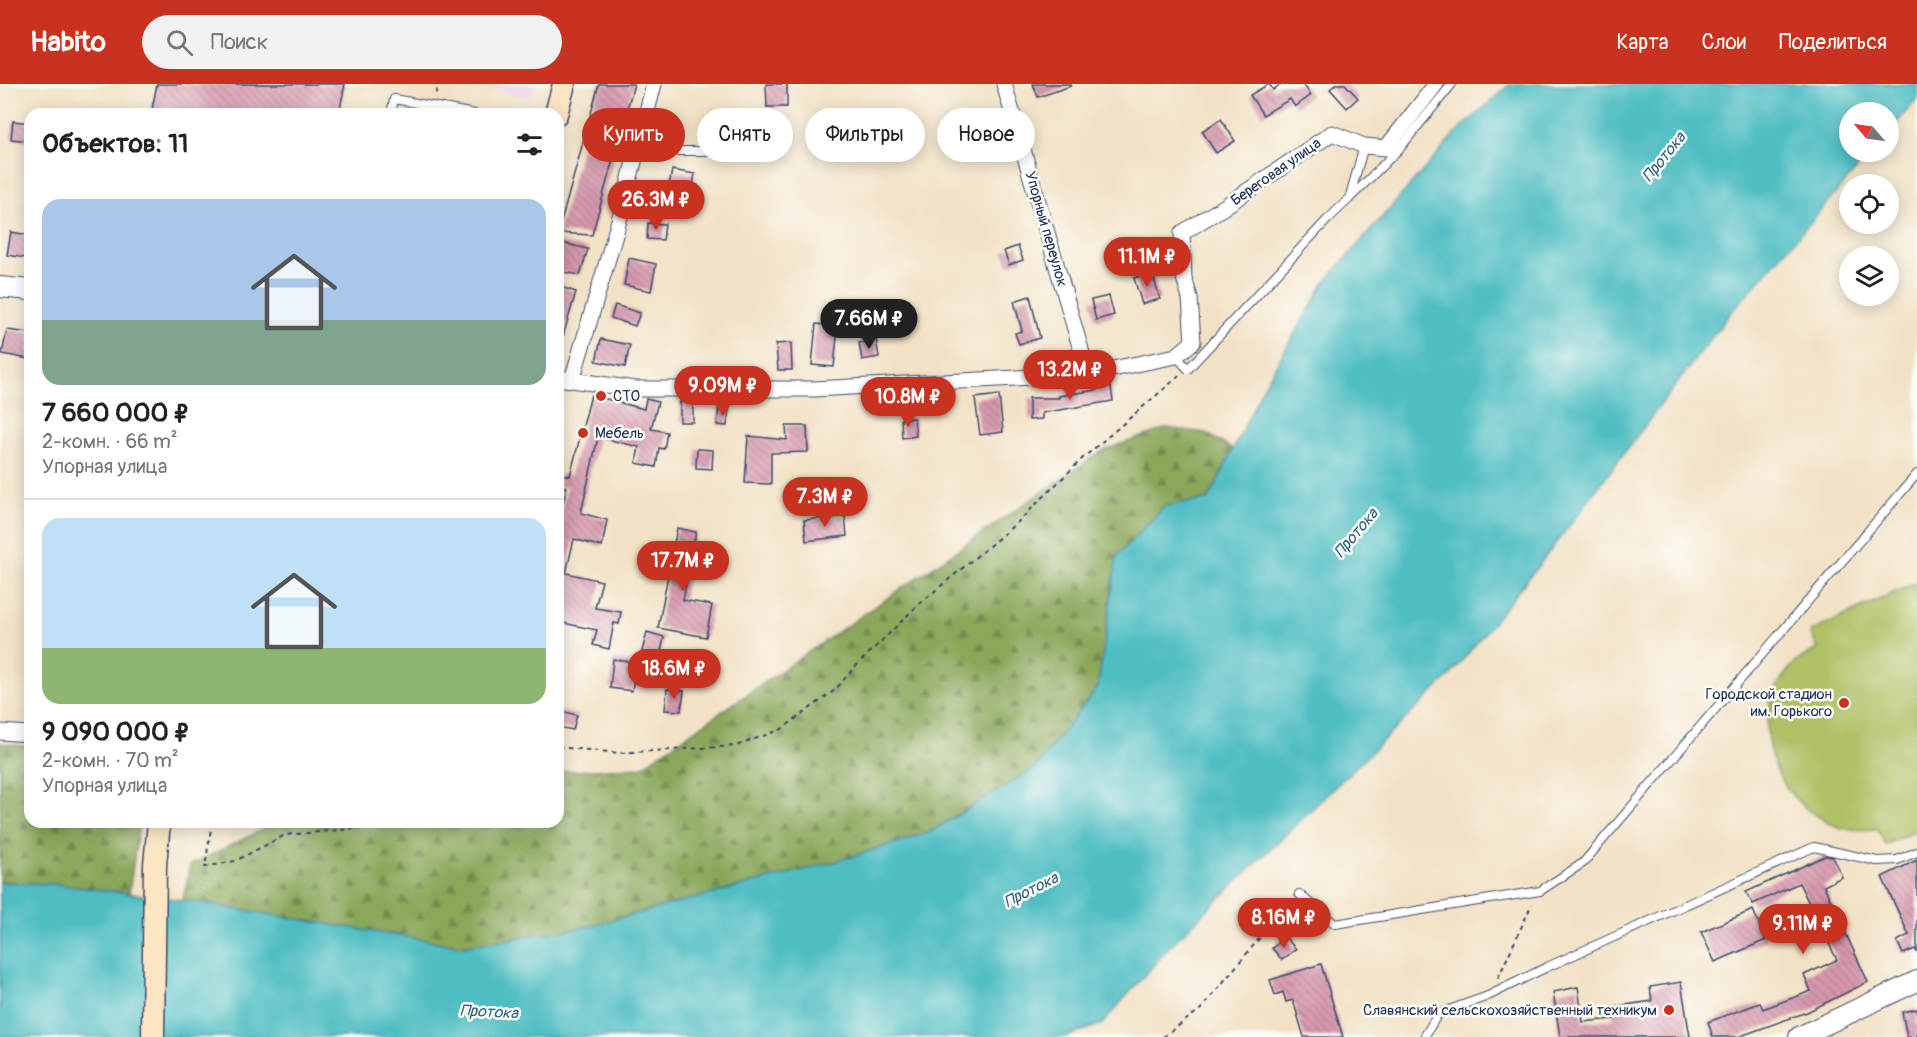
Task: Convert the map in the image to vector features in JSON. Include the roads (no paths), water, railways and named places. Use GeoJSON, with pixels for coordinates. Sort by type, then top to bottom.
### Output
{"type":"FeatureCollection","features":[{"type":"Feature","properties":{"kind":"main road"},"geometry":{"type":"LineString","coordinates":[[558,108],[564,84]]}},
{"type":"Feature","properties":{"kind":"main road"},"geometry":{"type":"LineString","coordinates":[[153,1037],[155,866],[158,828]]}},
{"type":"Feature","properties":{"kind":"street"},"geometry":{"type":"LineString","coordinates":[[648,108],[654,84]]}},
{"type":"Feature","properties":{"kind":"street","name":"Упорный переулок"},"geometry":{"type":"LineString","coordinates":[[1004,84],[1088,374]]}},
{"type":"Feature","properties":{"kind":"street"},"geometry":{"type":"LineString","coordinates":[[1364,146],[1386,148],[1436,84]]}},
{"type":"Feature","properties":{"kind":"street","name":"Береговая улица"},"geometry":{"type":"LineString","coordinates":[[1176,356],[1193,342],[1190,298],[1184,278],[1182,233],[1332,133],[1364,146]]}},
{"type":"Feature","properties":{"kind":"street"},"geometry":{"type":"LineString","coordinates":[[633,162],[616,228],[565,379],[634,389],[814,389],[1088,374],[1176,356]]}},
{"type":"Feature","properties":{"kind":"street"},"geometry":{"type":"LineString","coordinates":[[0,287],[24,289]]}},
{"type":"Feature","properties":{"kind":"street"},"geometry":{"type":"LineString","coordinates":[[0,732],[24,734]]}},
{"type":"Feature","properties":{"kind":"street"},"geometry":{"type":"LineString","coordinates":[[1799,1037],[1917,981]]}},
{"type":"Feature","properties":{"kind":"lane"},"geometry":{"type":"LineString","coordinates":[[1176,356],[1188,369],[1327,220],[1400,148],[1452,84]]}},
{"type":"Feature","properties":{"kind":"lane"},"geometry":{"type":"LineString","coordinates":[[392,108],[394,99],[443,108]]}},
{"type":"Feature","properties":{"kind":"lane"},"geometry":{"type":"LineString","coordinates":[[1349,200],[1364,146]]}},
{"type":"Feature","properties":{"kind":"lane"},"geometry":{"type":"LineString","coordinates":[[1299,894],[1335,924],[1540,891],[1583,863],[1917,474]]}},
{"type":"Feature","properties":{"kind":"lane"},"geometry":{"type":"LineString","coordinates":[[1424,1037],[1438,1014],[1488,996],[1814,847],[1877,861],[1897,860],[1917,852]]}},
{"type":"Feature","properties":{"kind":"water","name":"Протока"},"geometry":{"type":"Polygon","coordinates":[[[1510,84],[1917,84],[1917,99],[1899,120],[1899,102],[1839,102],[1839,162],[1863,162],[1853,174],[1839,174],[1839,190],[1728,316],[1543,560],[1449,677],[1172,944],[1102,1024],[1066,1037],[0,1037],[0,882],[53,884],[183,900],[461,946],[582,928],[834,862],[928,833],[1035,768],[1098,687],[1117,556],[1165,506],[1209,499],[1263,387],[1326,281],[1457,132],[1510,84]]]}},
{"type":"Feature","properties":{"kind":"place","name":"СТО"},"geometry":{"type":"Point","coordinates":[601,396]}},
{"type":"Feature","properties":{"kind":"place","name":"Мебель"},"geometry":{"type":"Point","coordinates":[583,433]}},
{"type":"Feature","properties":{"kind":"place","name":"Городской cтадион им. Горького"},"geometry":{"type":"Point","coordinates":[1844,703]}},
{"type":"Feature","properties":{"kind":"place","name":"Славянский сельскохозяйственный техникум"},"geometry":{"type":"Point","coordinates":[1669,1010]}}]}
